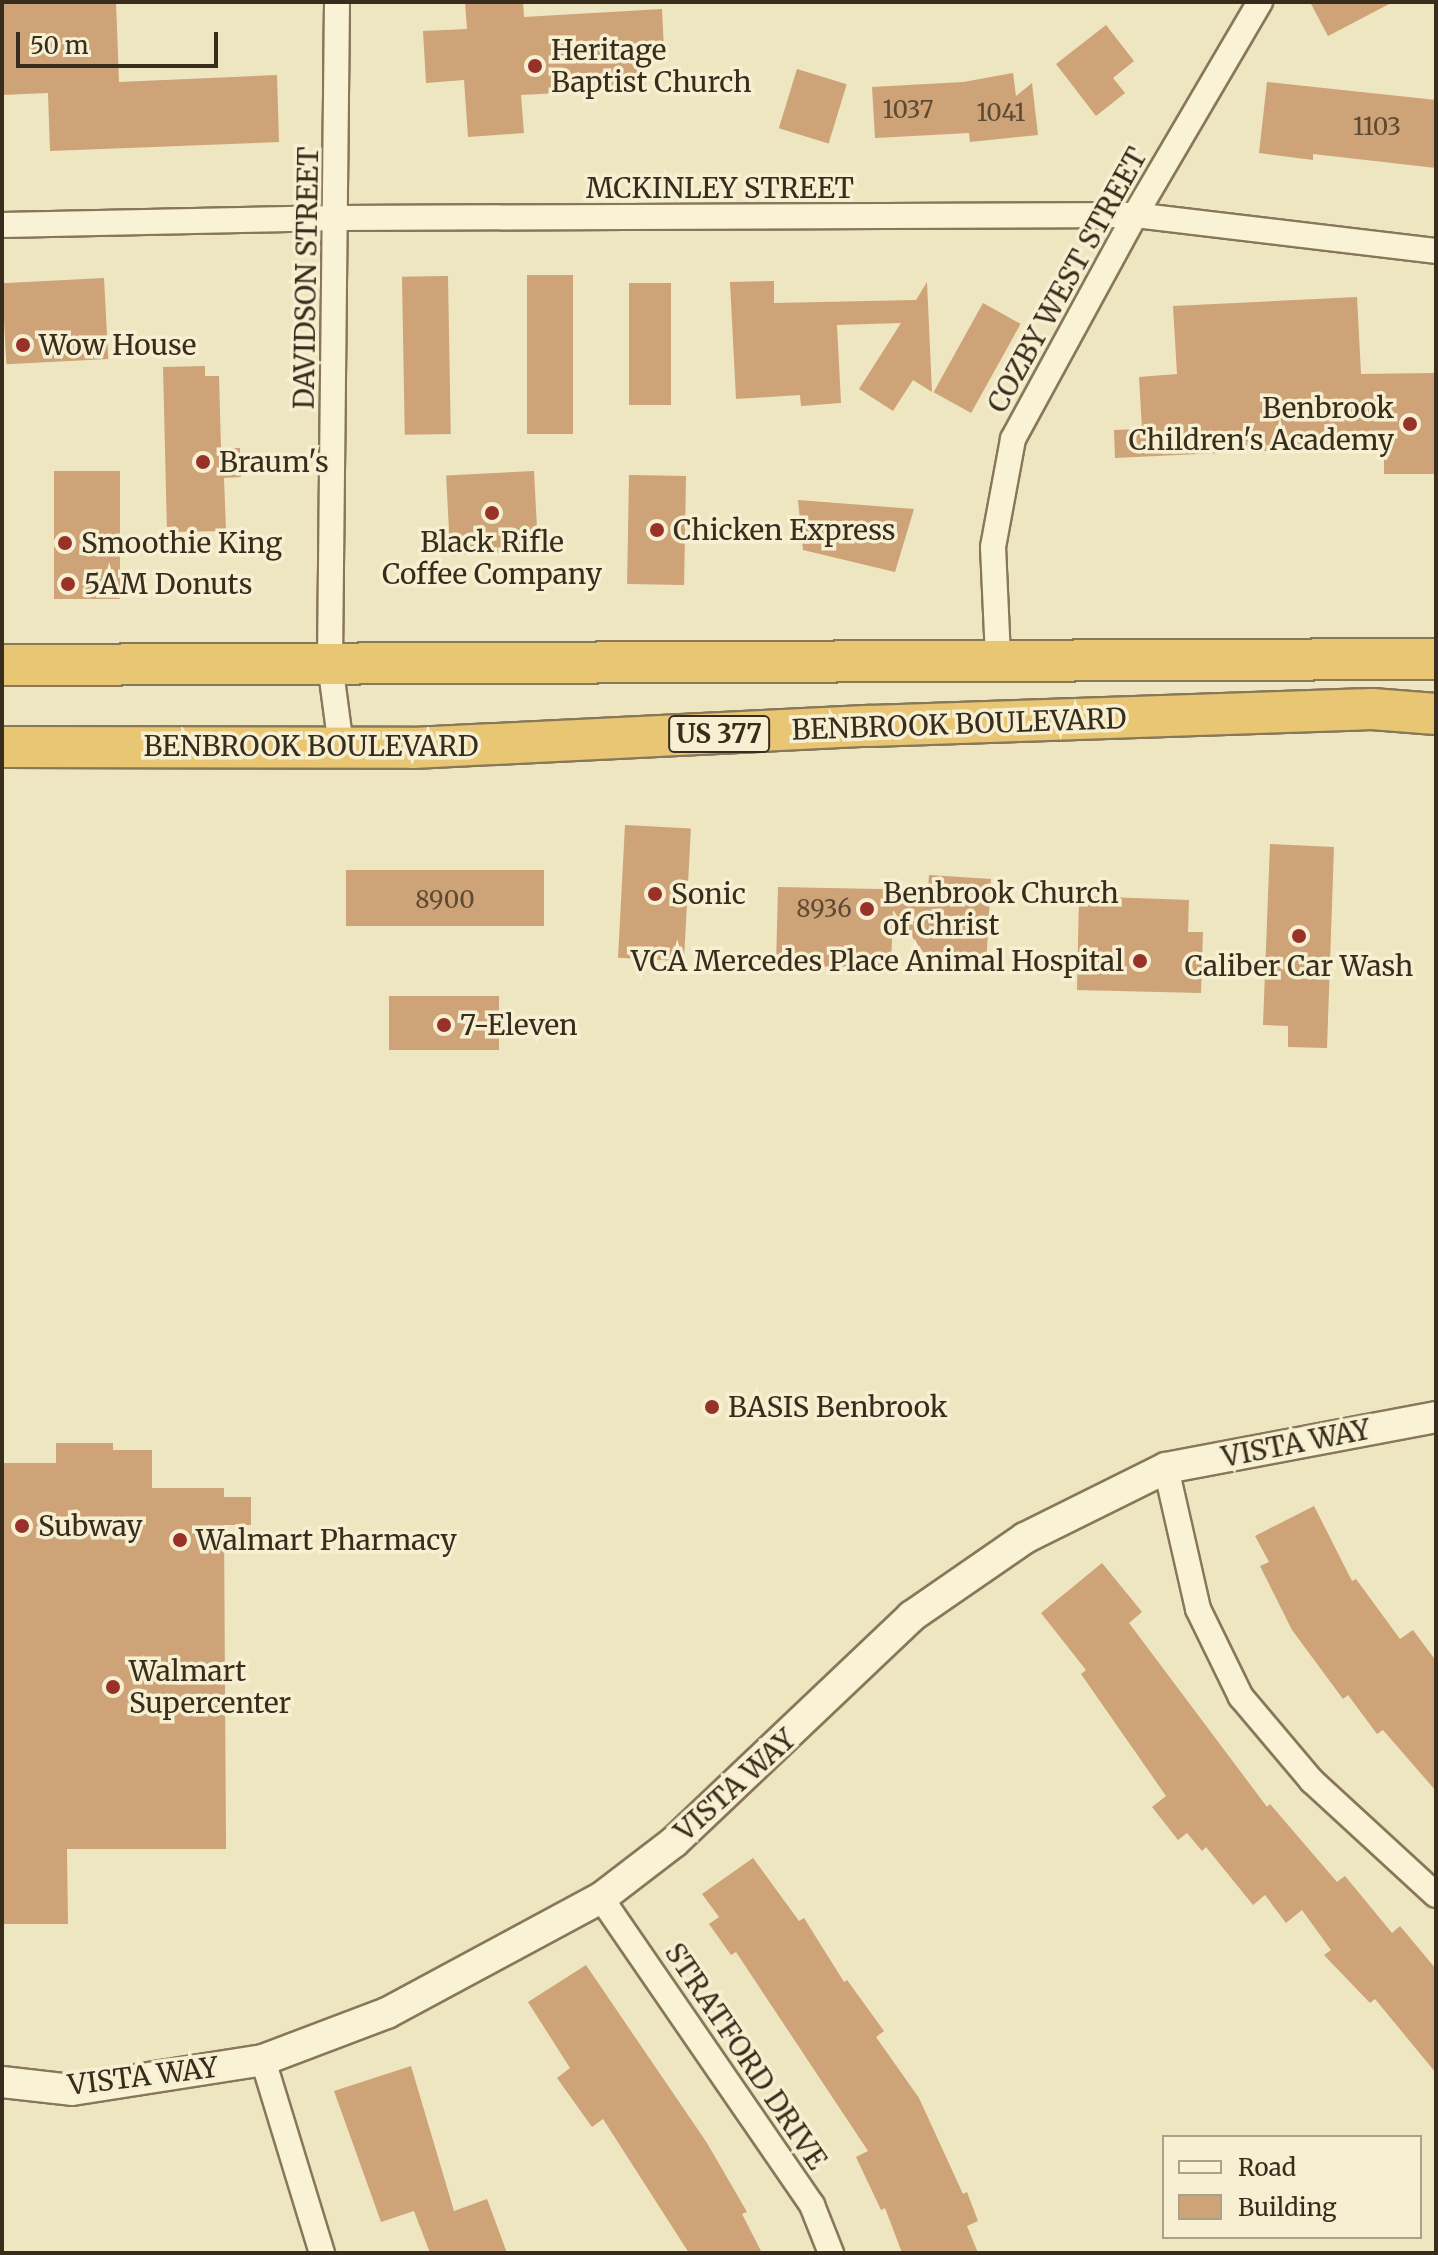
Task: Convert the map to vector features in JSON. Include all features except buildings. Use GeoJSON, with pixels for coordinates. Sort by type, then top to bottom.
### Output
{"type":"FeatureCollection","features":[{"type":"Feature","properties":{"kind":"highway","name":"BENBROOK BOULEVARD"},"geometry":{"type":"LineString","coordinates":[[2,665],[998,657],[1436,659]]}},
{"type":"Feature","properties":{"kind":"highway","name":"BENBROOK BOULEVARD"},"geometry":{"type":"LineString","coordinates":[[2,747],[413,748],[1357,710],[1436,714]]}},
{"type":"Feature","properties":{"kind":"street","name":"DAVIDSON STREET"},"geometry":{"type":"LineString","coordinates":[[337,2],[330,664],[341,746]]}},
{"type":"Feature","properties":{"kind":"street","name":"COZBY WEST STREET"},"geometry":{"type":"LineString","coordinates":[[998,657],[993,547],[1013,439],[1135,215],[1260,2]]}},
{"type":"Feature","properties":{"kind":"street","name":"MCKINLEY STREET"},"geometry":{"type":"LineString","coordinates":[[2,225],[337,218],[1135,215],[1436,251]]}},
{"type":"Feature","properties":{"kind":"street","name":"VISTA WAY"},"geometry":{"type":"LineString","coordinates":[[2,2082],[72,2090],[263,2060],[387,2013],[601,1898],[674,1842],[912,1616],[1025,1538],[1166,1468],[1436,1417]]}},
{"type":"Feature","properties":{"kind":"street"},"geometry":{"type":"LineString","coordinates":[[1166,1468],[1198,1609],[1241,1697],[1312,1781],[1436,1895]]}},
{"type":"Feature","properties":{"kind":"street","name":"STRATFORD DRIVE"},"geometry":{"type":"LineString","coordinates":[[601,1898],[812,2205],[831,2253]]}},
{"type":"Feature","properties":{"kind":"street"},"geometry":{"type":"LineString","coordinates":[[263,2060],[322,2253]]}},
{"type":"Feature","properties":{"kind":"place","name":"Heritage Baptist Church"},"geometry":{"type":"Point","coordinates":[535,66]}},
{"type":"Feature","properties":{"kind":"place","name":"Wow House"},"geometry":{"type":"Point","coordinates":[23,345]}},
{"type":"Feature","properties":{"kind":"place","name":"Benbrook Children's Academy"},"geometry":{"type":"Point","coordinates":[1410,424]}},
{"type":"Feature","properties":{"kind":"place","name":"Braum's"},"geometry":{"type":"Point","coordinates":[203,462]}},
{"type":"Feature","properties":{"kind":"place","name":"Black Rifle Coffee Company"},"geometry":{"type":"Point","coordinates":[492,513]}},
{"type":"Feature","properties":{"kind":"place","name":"Chicken Express"},"geometry":{"type":"Point","coordinates":[657,530]}},
{"type":"Feature","properties":{"kind":"place","name":"Smoothie King"},"geometry":{"type":"Point","coordinates":[65,543]}},
{"type":"Feature","properties":{"kind":"place","name":"5AM Donuts"},"geometry":{"type":"Point","coordinates":[68,584]}},
{"type":"Feature","properties":{"kind":"place","name":"Sonic"},"geometry":{"type":"Point","coordinates":[655,894]}},
{"type":"Feature","properties":{"kind":"place","name":"Benbrook Church of Christ"},"geometry":{"type":"Point","coordinates":[867,909]}},
{"type":"Feature","properties":{"kind":"place","name":"Caliber Car Wash"},"geometry":{"type":"Point","coordinates":[1299,936]}},
{"type":"Feature","properties":{"kind":"place","name":"VCA Mercedes Place Animal Hospital"},"geometry":{"type":"Point","coordinates":[1140,961]}},
{"type":"Feature","properties":{"kind":"place","name":"7-Eleven"},"geometry":{"type":"Point","coordinates":[444,1025]}},
{"type":"Feature","properties":{"kind":"place","name":"BASIS Benbrook"},"geometry":{"type":"Point","coordinates":[712,1407]}},
{"type":"Feature","properties":{"kind":"place","name":"Subway"},"geometry":{"type":"Point","coordinates":[22,1526]}},
{"type":"Feature","properties":{"kind":"place","name":"Walmart Pharmacy"},"geometry":{"type":"Point","coordinates":[180,1540]}},
{"type":"Feature","properties":{"kind":"place","name":"Walmart Supercenter"},"geometry":{"type":"Point","coordinates":[113,1687]}}]}
